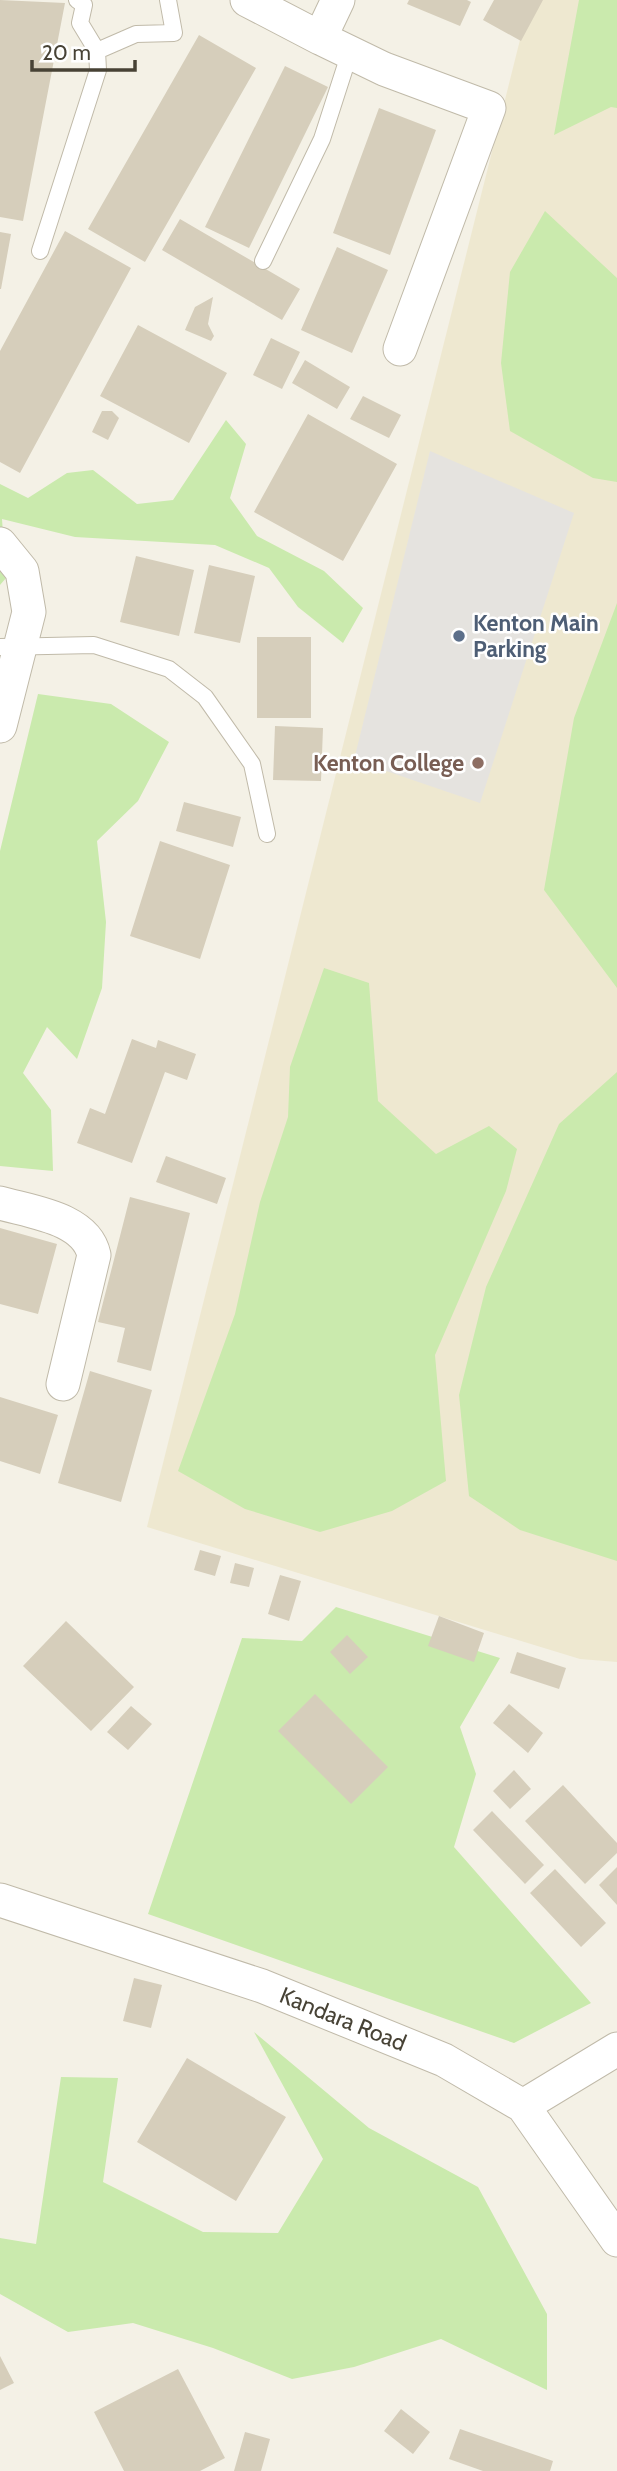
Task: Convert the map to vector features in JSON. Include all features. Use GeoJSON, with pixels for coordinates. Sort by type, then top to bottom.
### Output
{"type":"FeatureCollection","features":[{"type":"Feature","properties":{"kind":"street"},"geometry":{"type":"LineString","coordinates":[[247,0],[384,69],[489,108],[400,349]]}},
{"type":"Feature","properties":{"kind":"street"},"geometry":{"type":"LineString","coordinates":[[320,37],[338,0]]}},
{"type":"Feature","properties":{"kind":"street"},"geometry":{"type":"LineString","coordinates":[[0,544],[22,571],[29,611],[10,647],[0,726]]}},
{"type":"Feature","properties":{"kind":"street"},"geometry":{"type":"LineString","coordinates":[[0,1203],[65,1223],[82,1231],[91,1243],[94,1255],[62,1384]]}},
{"type":"Feature","properties":{"kind":"street","name":"Kandara Road"},"geometry":{"type":"LineString","coordinates":[[0,1900],[262,1986],[444,2060],[523,2106],[617,2240]]}},
{"type":"Feature","properties":{"kind":"street"},"geometry":{"type":"LineString","coordinates":[[523,2106],[617,2049]]}},
{"type":"Feature","properties":{"kind":"lane"},"geometry":{"type":"LineString","coordinates":[[40,251],[98,70],[97,51],[79,23],[84,5],[77,0]]}},
{"type":"Feature","properties":{"kind":"lane"},"geometry":{"type":"LineString","coordinates":[[97,51],[136,34],[174,33],[168,0]]}},
{"type":"Feature","properties":{"kind":"lane"},"geometry":{"type":"LineString","coordinates":[[263,261],[322,139],[350,52]]}},
{"type":"Feature","properties":{"kind":"lane"},"geometry":{"type":"LineString","coordinates":[[10,647],[94,645],[169,669],[205,696],[252,764],[267,834]]}},
{"type":"Feature","properties":{"kind":"shaded area","name":"Kenton College"},"geometry":{"type":"Polygon","coordinates":[[[530,0],[617,0],[617,1662],[580,1659],[147,1527],[530,0]]]}},
{"type":"Feature","properties":{"kind":"shaded area","name":"Kenton Main Parking"},"geometry":{"type":"Polygon","coordinates":[[[430,451],[574,513],[480,803],[354,760],[430,451]]]}},
{"type":"Feature","properties":{"kind":"green space"},"geometry":{"type":"Polygon","coordinates":[[[579,0],[617,0],[617,108],[611,107],[554,135],[579,0]]]}},
{"type":"Feature","properties":{"kind":"green space"},"geometry":{"type":"Polygon","coordinates":[[[545,211],[617,278],[617,482],[593,478],[510,431],[501,363],[510,272],[545,211]]]}},
{"type":"Feature","properties":{"kind":"green space"},"geometry":{"type":"Polygon","coordinates":[[[226,420],[246,444],[230,498],[257,536],[324,571],[363,608],[343,643],[298,607],[269,568],[215,545],[75,537],[2,519],[6,578],[0,585],[0,484],[28,498],[67,473],[93,470],[137,504],[173,500],[226,420]]]}},
{"type":"Feature","properties":{"kind":"green space"},"geometry":{"type":"Polygon","coordinates":[[[617,603],[617,988],[544,890],[574,718],[617,603]]]}},
{"type":"Feature","properties":{"kind":"green space"},"geometry":{"type":"Polygon","coordinates":[[[38,694],[111,704],[169,742],[138,801],[97,841],[106,922],[102,988],[77,1059],[47,1027],[23,1073],[51,1110],[53,1171],[0,1166],[0,851],[38,694]]]}},
{"type":"Feature","properties":{"kind":"green space"},"geometry":{"type":"Polygon","coordinates":[[[324,968],[369,983],[378,1101],[436,1154],[489,1126],[517,1149],[506,1191],[435,1355],[446,1481],[392,1511],[320,1532],[245,1509],[178,1471],[235,1314],[260,1202],[288,1117],[290,1067],[324,968]]]}},
{"type":"Feature","properties":{"kind":"green space"},"geometry":{"type":"Polygon","coordinates":[[[617,1072],[617,1561],[520,1530],[469,1496],[459,1395],[486,1287],[559,1124],[617,1072]]]}},
{"type":"Feature","properties":{"kind":"green space"},"geometry":{"type":"Polygon","coordinates":[[[336,1607],[500,1658],[460,1727],[476,1774],[454,1847],[591,2003],[514,2043],[148,1914],[242,1638],[302,1641],[336,1607]]]}},
{"type":"Feature","properties":{"kind":"green space"},"geometry":{"type":"Polygon","coordinates":[[[254,2032],[369,2128],[478,2187],[547,2314],[547,2390],[441,2339],[354,2367],[292,2379],[213,2348],[133,2323],[68,2332],[0,2294],[0,2238],[36,2244],[61,2077],[118,2078],[103,2182],[203,2232],[278,2233],[323,2159],[254,2032]]]}},
{"type":"Feature","properties":{"kind":"building"},"geometry":{"type":"Polygon","coordinates":[[[0,0],[65,3],[23,221],[0,217],[0,0]]]}},
{"type":"Feature","properties":{"kind":"building"},"geometry":{"type":"Polygon","coordinates":[[[409,0],[471,2],[460,26],[407,4],[409,0]]]}},
{"type":"Feature","properties":{"kind":"building"},"geometry":{"type":"Polygon","coordinates":[[[494,0],[543,0],[521,41],[483,20],[494,0]]]}},
{"type":"Feature","properties":{"kind":"building"},"geometry":{"type":"Polygon","coordinates":[[[199,35],[256,68],[145,262],[88,229],[199,35]]]}},
{"type":"Feature","properties":{"kind":"building"},"geometry":{"type":"Polygon","coordinates":[[[285,66],[328,87],[249,248],[205,227],[285,66]]]}},
{"type":"Feature","properties":{"kind":"building"},"geometry":{"type":"Polygon","coordinates":[[[379,108],[436,130],[390,255],[333,233],[379,108]]]}},
{"type":"Feature","properties":{"kind":"building"},"geometry":{"type":"Polygon","coordinates":[[[180,219],[300,289],[282,320],[162,250],[180,219]]]}},
{"type":"Feature","properties":{"kind":"building"},"geometry":{"type":"Polygon","coordinates":[[[65,231],[131,268],[20,473],[0,462],[0,351],[65,231]]]}},
{"type":"Feature","properties":{"kind":"building"},"geometry":{"type":"Polygon","coordinates":[[[0,232],[11,234],[1,289],[0,289],[0,232]]]}},
{"type":"Feature","properties":{"kind":"building"},"geometry":{"type":"Polygon","coordinates":[[[337,247],[388,270],[352,353],[301,330],[337,247]]]}},
{"type":"Feature","properties":{"kind":"building"},"geometry":{"type":"Polygon","coordinates":[[[213,297],[208,324],[214,336],[211,341],[185,330],[195,307],[213,297]]]}},
{"type":"Feature","properties":{"kind":"building"},"geometry":{"type":"Polygon","coordinates":[[[138,325],[227,373],[189,443],[100,396],[138,325]]]}},
{"type":"Feature","properties":{"kind":"building"},"geometry":{"type":"Polygon","coordinates":[[[271,338],[300,352],[282,389],[253,375],[271,338]]]}},
{"type":"Feature","properties":{"kind":"building"},"geometry":{"type":"Polygon","coordinates":[[[305,360],[350,387],[337,409],[292,383],[305,360]]]}},
{"type":"Feature","properties":{"kind":"building"},"geometry":{"type":"Polygon","coordinates":[[[363,396],[401,415],[389,438],[350,419],[363,396]]]}},
{"type":"Feature","properties":{"kind":"building"},"geometry":{"type":"Polygon","coordinates":[[[102,411],[112,411],[119,418],[108,440],[92,432],[102,411]]]}},
{"type":"Feature","properties":{"kind":"building"},"geometry":{"type":"Polygon","coordinates":[[[308,414],[397,464],[343,561],[254,512],[308,414]]]}},
{"type":"Feature","properties":{"kind":"building"},"geometry":{"type":"Polygon","coordinates":[[[136,556],[194,570],[179,636],[120,622],[136,556]]]}},
{"type":"Feature","properties":{"kind":"building"},"geometry":{"type":"Polygon","coordinates":[[[209,565],[255,576],[240,643],[194,633],[209,565]]]}},
{"type":"Feature","properties":{"kind":"building"},"geometry":{"type":"Polygon","coordinates":[[[257,637],[311,637],[311,718],[257,718],[257,637]]]}},
{"type":"Feature","properties":{"kind":"building"},"geometry":{"type":"Polygon","coordinates":[[[275,726],[323,728],[321,781],[273,780],[275,726]]]}},
{"type":"Feature","properties":{"kind":"building"},"geometry":{"type":"Polygon","coordinates":[[[184,802],[241,817],[233,847],[176,831],[184,802]]]}},
{"type":"Feature","properties":{"kind":"building"},"geometry":{"type":"Polygon","coordinates":[[[160,841],[230,865],[200,959],[130,936],[160,841]]]}},
{"type":"Feature","properties":{"kind":"building"},"geometry":{"type":"Polygon","coordinates":[[[132,1039],[156,1048],[158,1040],[196,1054],[187,1080],[165,1072],[132,1163],[77,1143],[90,1108],[105,1114],[132,1039]]]}},
{"type":"Feature","properties":{"kind":"building"},"geometry":{"type":"Polygon","coordinates":[[[166,1156],[226,1178],[217,1204],[156,1182],[166,1156]]]}},
{"type":"Feature","properties":{"kind":"building"},"geometry":{"type":"Polygon","coordinates":[[[130,1197],[190,1213],[151,1371],[117,1362],[125,1328],[98,1322],[130,1197]]]}},
{"type":"Feature","properties":{"kind":"building"},"geometry":{"type":"Polygon","coordinates":[[[0,1228],[57,1244],[38,1314],[0,1304],[0,1228]]]}},
{"type":"Feature","properties":{"kind":"building"},"geometry":{"type":"Polygon","coordinates":[[[90,1371],[152,1390],[121,1502],[58,1483],[90,1371]]]}},
{"type":"Feature","properties":{"kind":"building"},"geometry":{"type":"Polygon","coordinates":[[[0,1397],[58,1415],[40,1474],[0,1461],[0,1397]]]}},
{"type":"Feature","properties":{"kind":"building"},"geometry":{"type":"Polygon","coordinates":[[[200,1550],[221,1556],[215,1576],[194,1570],[200,1550]]]}},
{"type":"Feature","properties":{"kind":"building"},"geometry":{"type":"Polygon","coordinates":[[[235,1563],[254,1568],[249,1587],[230,1583],[235,1563]]]}},
{"type":"Feature","properties":{"kind":"building"},"geometry":{"type":"Polygon","coordinates":[[[280,1575],[301,1581],[289,1621],[268,1614],[280,1575]]]}},
{"type":"Feature","properties":{"kind":"building"},"geometry":{"type":"Polygon","coordinates":[[[439,1616],[484,1633],[474,1662],[428,1646],[439,1616]]]}},
{"type":"Feature","properties":{"kind":"building"},"geometry":{"type":"Polygon","coordinates":[[[66,1621],[134,1687],[91,1731],[23,1666],[66,1621]]]}},
{"type":"Feature","properties":{"kind":"building"},"geometry":{"type":"Polygon","coordinates":[[[347,1635],[368,1657],[350,1674],[330,1652],[347,1635]]]}},
{"type":"Feature","properties":{"kind":"building"},"geometry":{"type":"Polygon","coordinates":[[[517,1652],[566,1668],[559,1689],[510,1673],[517,1652]]]}},
{"type":"Feature","properties":{"kind":"building"},"geometry":{"type":"Polygon","coordinates":[[[315,1694],[388,1767],[351,1804],[278,1731],[315,1694]]]}},
{"type":"Feature","properties":{"kind":"building"},"geometry":{"type":"Polygon","coordinates":[[[509,1704],[543,1733],[528,1753],[493,1723],[509,1704]]]}},
{"type":"Feature","properties":{"kind":"building"},"geometry":{"type":"Polygon","coordinates":[[[131,1706],[152,1724],[128,1750],[107,1732],[131,1706]]]}},
{"type":"Feature","properties":{"kind":"building"},"geometry":{"type":"Polygon","coordinates":[[[514,1770],[531,1789],[510,1809],[493,1791],[514,1770]]]}},
{"type":"Feature","properties":{"kind":"building"},"geometry":{"type":"Polygon","coordinates":[[[563,1785],[617,1843],[617,1853],[585,1884],[525,1821],[563,1785]]]}},
{"type":"Feature","properties":{"kind":"building"},"geometry":{"type":"Polygon","coordinates":[[[492,1811],[544,1865],[525,1884],[473,1830],[492,1811]]]}},
{"type":"Feature","properties":{"kind":"building"},"geometry":{"type":"Polygon","coordinates":[[[617,1867],[617,1905],[599,1885],[617,1867]]]}},
{"type":"Feature","properties":{"kind":"building"},"geometry":{"type":"Polygon","coordinates":[[[555,1869],[606,1923],[581,1947],[530,1893],[555,1869]]]}},
{"type":"Feature","properties":{"kind":"building"},"geometry":{"type":"Polygon","coordinates":[[[134,1978],[162,1985],[151,2028],[123,2021],[134,1978]]]}},
{"type":"Feature","properties":{"kind":"building"},"geometry":{"type":"Polygon","coordinates":[[[187,2058],[286,2117],[236,2201],[137,2142],[187,2058]]]}},
{"type":"Feature","properties":{"kind":"building"},"geometry":{"type":"Polygon","coordinates":[[[0,2356],[14,2383],[0,2390],[0,2356]]]}},
{"type":"Feature","properties":{"kind":"building"},"geometry":{"type":"Polygon","coordinates":[[[178,2369],[225,2458],[200,2471],[124,2471],[94,2412],[178,2369]]]}},
{"type":"Feature","properties":{"kind":"building"},"geometry":{"type":"Polygon","coordinates":[[[401,2409],[430,2432],[413,2454],[384,2431],[401,2409]]]}},
{"type":"Feature","properties":{"kind":"building"},"geometry":{"type":"Polygon","coordinates":[[[460,2429],[553,2461],[550,2471],[483,2471],[449,2459],[460,2429]]]}},
{"type":"Feature","properties":{"kind":"building"},"geometry":{"type":"Polygon","coordinates":[[[245,2432],[270,2439],[261,2471],[234,2471],[245,2432]]]}},
{"type":"Feature","properties":{"kind":"place","name":"Kenton Main Parking"},"geometry":{"type":"Point","coordinates":[459,636]}},
{"type":"Feature","properties":{"kind":"place","name":"Kenton College"},"geometry":{"type":"Point","coordinates":[478,763]}}]}
